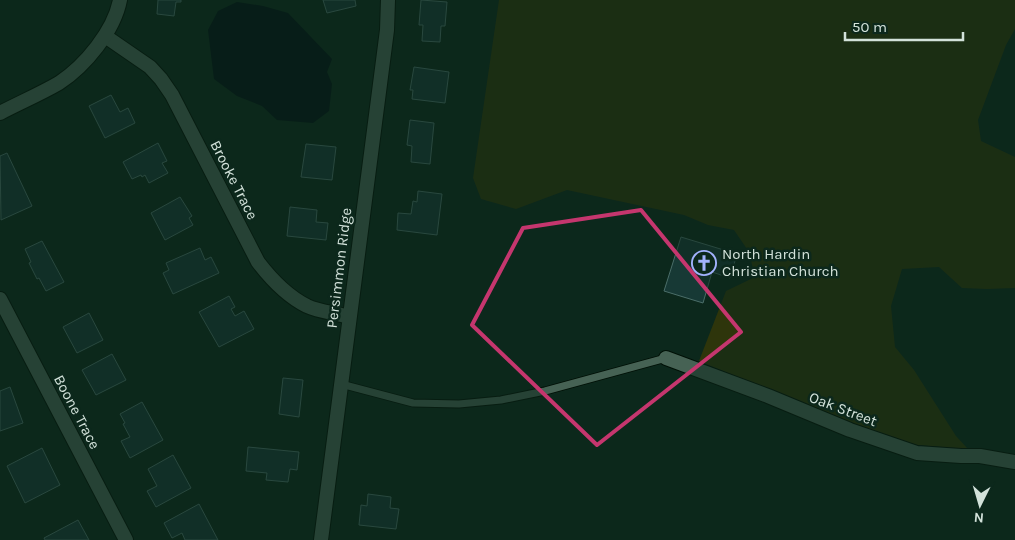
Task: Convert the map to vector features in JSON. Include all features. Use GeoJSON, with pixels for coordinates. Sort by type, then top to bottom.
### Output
{"type":"FeatureCollection","features":[{"type":"Feature","properties":{"kind":"street"},"geometry":{"type":"LineString","coordinates":[[0,114],[60,82],[85,60],[105,36],[119,7],[120,0]]}},
{"type":"Feature","properties":{"kind":"street","name":"Persimmon Ridge"},"geometry":{"type":"LineString","coordinates":[[321,540],[387,30],[388,0]]}},
{"type":"Feature","properties":{"kind":"street","name":"Brooke Trace"},"geometry":{"type":"LineString","coordinates":[[105,36],[150,68],[161,79],[172,95],[258,262],[270,277],[286,292],[308,306],[349,317]]}},
{"type":"Feature","properties":{"kind":"street","name":"Boone Trace"},"geometry":{"type":"LineString","coordinates":[[0,299],[126,540]]}},
{"type":"Feature","properties":{"kind":"street","name":"Oak Street"},"geometry":{"type":"LineString","coordinates":[[666,358],[768,396],[850,430],[917,453],[980,456],[1015,462]]}},
{"type":"Feature","properties":{"kind":"lane"},"geometry":{"type":"LineString","coordinates":[[341,384],[413,403],[459,404],[502,400],[545,391],[666,358]]}},
{"type":"Feature","properties":{"kind":"highlighted area"},"geometry":{"type":"Polygon","coordinates":[[[641,210],[741,332],[597,445],[472,325],[523,228],[641,210]]]}},
{"type":"Feature","properties":{"kind":"green space"},"geometry":{"type":"Polygon","coordinates":[[[499,0],[1015,0],[1015,29],[1006,45],[978,120],[981,141],[1015,157],[1015,288],[962,288],[939,267],[902,269],[891,306],[895,347],[914,370],[956,436],[968,449],[917,445],[864,429],[699,361],[726,291],[755,277],[749,252],[734,230],[708,225],[684,215],[567,190],[516,209],[481,199],[473,178],[499,0]]]}},
{"type":"Feature","properties":{"kind":"shaded area"},"geometry":{"type":"Polygon","coordinates":[[[237,2],[263,6],[288,13],[332,59],[327,72],[332,84],[329,111],[313,123],[277,120],[262,106],[237,96],[214,79],[208,30],[218,11],[237,2]]]}},
{"type":"Feature","properties":{"kind":"building"},"geometry":{"type":"Polygon","coordinates":[[[158,0],[181,0],[181,2],[176,2],[174,16],[157,14],[158,0]]]}},
{"type":"Feature","properties":{"kind":"building"},"geometry":{"type":"Polygon","coordinates":[[[323,0],[355,0],[356,6],[327,13],[323,0]]]}},
{"type":"Feature","properties":{"kind":"building"},"geometry":{"type":"Polygon","coordinates":[[[421,0],[447,2],[445,26],[441,26],[440,42],[422,41],[423,25],[419,25],[421,0]]]}},
{"type":"Feature","properties":{"kind":"building"},"geometry":{"type":"Polygon","coordinates":[[[414,67],[449,72],[445,103],[412,99],[413,90],[410,90],[414,67]]]}},
{"type":"Feature","properties":{"kind":"building"},"geometry":{"type":"Polygon","coordinates":[[[111,95],[120,112],[128,108],[135,123],[105,138],[89,106],[111,95]]]}},
{"type":"Feature","properties":{"kind":"building"},"geometry":{"type":"Polygon","coordinates":[[[410,120],[434,123],[430,164],[411,162],[412,146],[407,145],[410,120]]]}},
{"type":"Feature","properties":{"kind":"building"},"geometry":{"type":"Polygon","coordinates":[[[158,143],[167,161],[162,163],[168,173],[149,183],[145,175],[132,179],[123,162],[158,143]]]}},
{"type":"Feature","properties":{"kind":"building"},"geometry":{"type":"Polygon","coordinates":[[[306,144],[336,147],[332,180],[301,177],[306,144]]]}},
{"type":"Feature","properties":{"kind":"building"},"geometry":{"type":"Polygon","coordinates":[[[7,153],[32,206],[1,220],[0,156],[7,153]]]}},
{"type":"Feature","properties":{"kind":"building"},"geometry":{"type":"Polygon","coordinates":[[[418,191],[442,194],[437,235],[397,230],[398,213],[411,214],[413,201],[417,202],[418,191]]]}},
{"type":"Feature","properties":{"kind":"building"},"geometry":{"type":"Polygon","coordinates":[[[180,197],[192,216],[189,218],[193,225],[165,240],[151,213],[180,197]]]}},
{"type":"Feature","properties":{"kind":"building"},"geometry":{"type":"Polygon","coordinates":[[[290,207],[317,210],[316,222],[328,223],[326,240],[287,236],[290,207]]]}},
{"type":"Feature","properties":{"kind":"building","name":"North Hardin Christian Church"},"geometry":{"type":"Polygon","coordinates":[[[681,237],[737,254],[730,278],[712,272],[703,303],[664,291],[681,237]]]}},
{"type":"Feature","properties":{"kind":"building"},"geometry":{"type":"Polygon","coordinates":[[[42,241],[64,282],[46,291],[29,263],[31,262],[25,249],[42,241]]]}},
{"type":"Feature","properties":{"kind":"building"},"geometry":{"type":"Polygon","coordinates":[[[200,248],[205,260],[211,257],[219,273],[173,294],[163,273],[169,270],[166,263],[200,248]]]}},
{"type":"Feature","properties":{"kind":"building"},"geometry":{"type":"Polygon","coordinates":[[[229,296],[235,307],[231,309],[235,316],[244,311],[254,329],[219,347],[199,312],[229,296]]]}},
{"type":"Feature","properties":{"kind":"building"},"geometry":{"type":"Polygon","coordinates":[[[89,313],[103,340],[77,353],[63,327],[89,313]]]}},
{"type":"Feature","properties":{"kind":"building"},"geometry":{"type":"Polygon","coordinates":[[[112,354],[126,380],[96,395],[82,370],[112,354]]]}},
{"type":"Feature","properties":{"kind":"building"},"geometry":{"type":"Polygon","coordinates":[[[283,378],[303,380],[299,417],[279,414],[283,378]]]}},
{"type":"Feature","properties":{"kind":"building"},"geometry":{"type":"Polygon","coordinates":[[[10,387],[23,423],[0,431],[0,391],[10,387]]]}},
{"type":"Feature","properties":{"kind":"building"},"geometry":{"type":"Polygon","coordinates":[[[142,402],[163,440],[130,458],[121,441],[130,437],[120,414],[142,402]]]}},
{"type":"Feature","properties":{"kind":"building"},"geometry":{"type":"Polygon","coordinates":[[[248,447],[299,452],[297,470],[290,469],[288,482],[266,480],[267,473],[246,471],[248,447]]]}},
{"type":"Feature","properties":{"kind":"building"},"geometry":{"type":"Polygon","coordinates":[[[42,448],[60,485],[25,503],[7,466],[42,448]]]}},
{"type":"Feature","properties":{"kind":"building"},"geometry":{"type":"Polygon","coordinates":[[[173,455],[191,488],[156,507],[147,491],[157,486],[148,469],[173,455]]]}},
{"type":"Feature","properties":{"kind":"building"},"geometry":{"type":"Polygon","coordinates":[[[368,494],[391,497],[390,508],[399,509],[396,529],[359,525],[361,505],[367,506],[368,494]]]}},
{"type":"Feature","properties":{"kind":"building"},"geometry":{"type":"Polygon","coordinates":[[[199,504],[218,540],[185,540],[182,533],[172,538],[164,523],[199,504]]]}},
{"type":"Feature","properties":{"kind":"building"},"geometry":{"type":"Polygon","coordinates":[[[78,520],[89,540],[45,540],[44,538],[78,520]]]}},
{"type":"Feature","properties":{"kind":"place","name":"North Hardin Christian Church"},"geometry":{"type":"Point","coordinates":[704,263]}}]}
